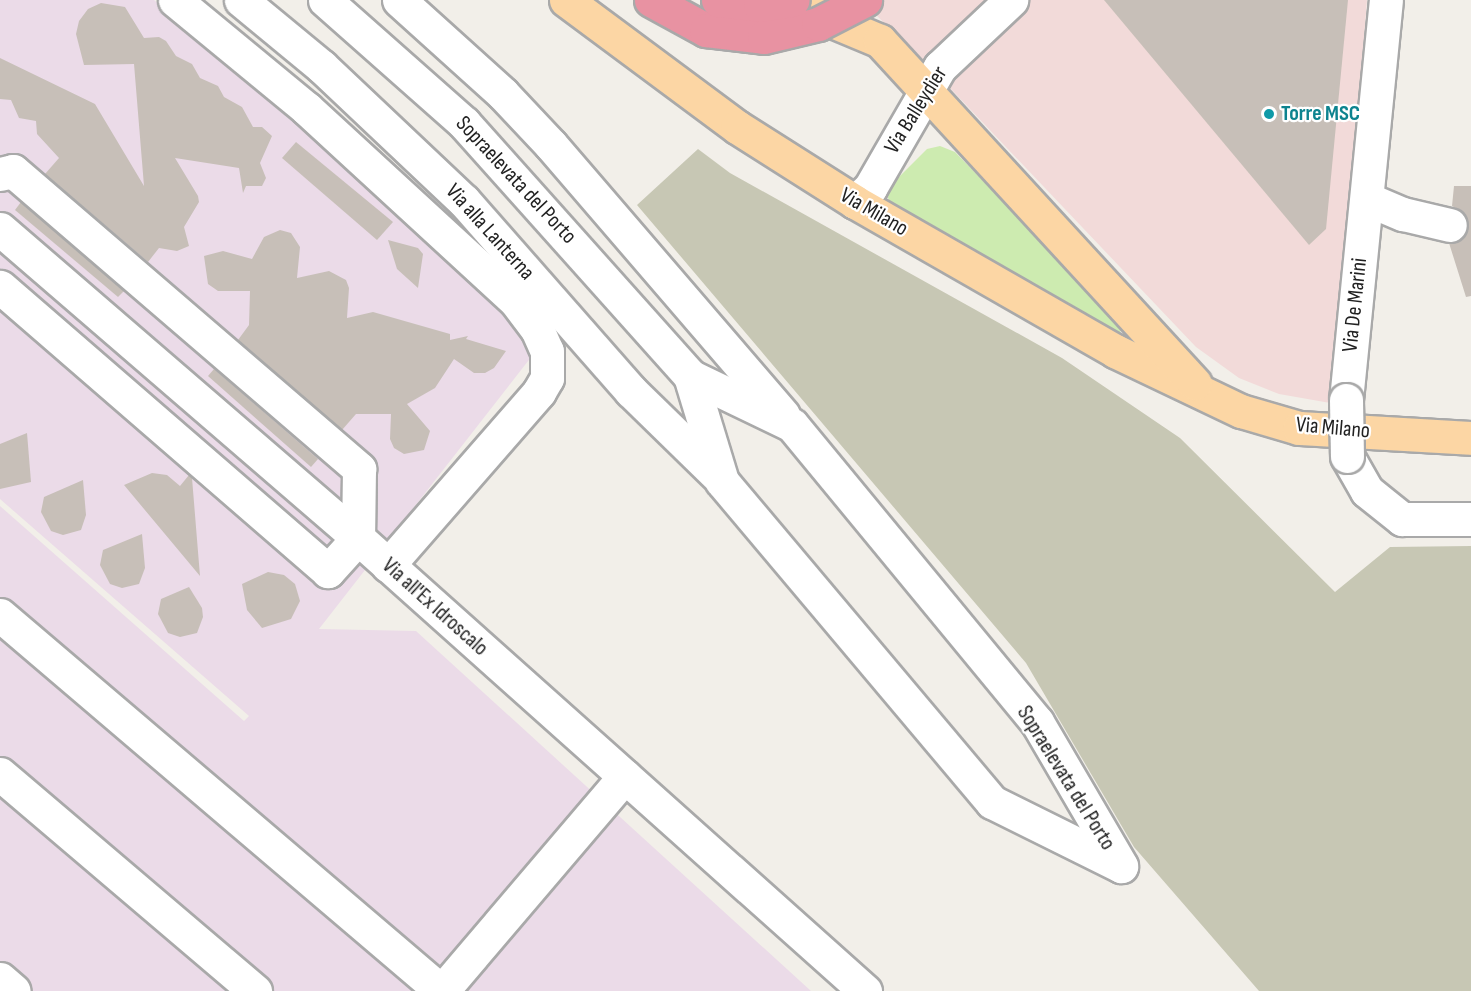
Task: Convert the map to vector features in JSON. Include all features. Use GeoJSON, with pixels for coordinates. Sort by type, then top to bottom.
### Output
{"type":"FeatureCollection","features":[{"type":"Feature","properties":{"kind":"highway"},"geometry":{"type":"LineString","coordinates":[[651,0],[706,30],[764,36],[818,24],[865,0]]}},
{"type":"Feature","properties":{"kind":"highway"},"geometry":{"type":"LineString","coordinates":[[718,0],[760,5],[793,0]]}},
{"type":"Feature","properties":{"kind":"main road","name":"Via Milano"},"geometry":{"type":"LineString","coordinates":[[566,0],[737,127],[855,202],[1115,351],[1241,411],[1299,428],[1471,438]]}},
{"type":"Feature","properties":{"kind":"main road","name":"Via Milano"},"geometry":{"type":"LineString","coordinates":[[781,0],[880,41],[1203,391]]}},
{"type":"Feature","properties":{"kind":"street"},"geometry":{"type":"LineString","coordinates":[[175,0],[306,108],[515,300],[537,329],[547,351],[547,378],[540,392],[388,565]]}},
{"type":"Feature","properties":{"kind":"street","name":"Via alla Lanterna"},"geometry":{"type":"LineString","coordinates":[[241,0],[321,66],[464,201],[631,391],[722,481]]}},
{"type":"Feature","properties":{"kind":"street","name":"Sopraelevata del Porto"},"geometry":{"type":"LineString","coordinates":[[326,0],[464,123],[690,376],[792,425],[1037,722],[1121,866],[992,802],[722,481],[690,376]]}},
{"type":"Feature","properties":{"kind":"street"},"geometry":{"type":"LineString","coordinates":[[399,0],[503,94],[551,145],[792,425]]}},
{"type":"Feature","properties":{"kind":"street","name":"Via Balleydier"},"geometry":{"type":"LineString","coordinates":[[855,202],[870,188],[940,67],[1011,0]]}},
{"type":"Feature","properties":{"kind":"street","name":"Via De Marini"},"geometry":{"type":"LineString","coordinates":[[1386,0],[1346,400],[1347,456],[1367,491],[1402,519],[1471,519]]}},
{"type":"Feature","properties":{"kind":"street"},"geometry":{"type":"LineString","coordinates":[[0,174],[13,171],[359,469],[358,538],[328,572],[0,287]]}},
{"type":"Feature","properties":{"kind":"street"},"geometry":{"type":"LineString","coordinates":[[1367,199],[1403,214],[1450,225]]}},
{"type":"Feature","properties":{"kind":"street","name":"Via all'Ex Idroscalo"},"geometry":{"type":"LineString","coordinates":[[0,229],[358,538],[865,991]]}},
{"type":"Feature","properties":{"kind":"street"},"geometry":{"type":"LineString","coordinates":[[135,345],[172,307]]}},
{"type":"Feature","properties":{"kind":"street"},"geometry":{"type":"LineString","coordinates":[[138,406],[166,373]]}},
{"type":"Feature","properties":{"kind":"street"},"geometry":{"type":"LineString","coordinates":[[0,615],[442,991],[624,776]]}},
{"type":"Feature","properties":{"kind":"street"},"geometry":{"type":"LineString","coordinates":[[0,774],[255,991]]}},
{"type":"Feature","properties":{"kind":"street"},"geometry":{"type":"LineString","coordinates":[[0,979],[14,991]]}},
{"type":"Feature","properties":{"kind":"shaded area"},"geometry":{"type":"Polygon","coordinates":[[[0,0],[154,0],[546,338],[319,629],[416,631],[811,991],[0,991],[0,506],[244,721],[249,716],[0,499],[0,0]]]}},
{"type":"Feature","properties":{"kind":"shaded area"},"geometry":{"type":"Polygon","coordinates":[[[861,0],[1367,0],[1336,404],[1279,394],[1239,378],[1196,347],[949,87],[861,0]]]}},
{"type":"Feature","properties":{"kind":"shaded area"},"geometry":{"type":"Polygon","coordinates":[[[698,149],[730,173],[1062,358],[1180,438],[1335,592],[1390,547],[1471,546],[1471,991],[1259,991],[1134,847],[1026,663],[637,205],[698,149]]]}},
{"type":"Feature","properties":{"kind":"green space"},"geometry":{"type":"Polygon","coordinates":[[[940,146],[955,152],[1124,326],[1118,335],[891,206],[887,195],[893,183],[927,149],[940,146]]]}},
{"type":"Feature","properties":{"kind":"building","name":"Torre MSC"},"geometry":{"type":"Polygon","coordinates":[[[1104,0],[1348,0],[1326,229],[1309,245],[1104,0]]]}},
{"type":"Feature","properties":{"kind":"building"},"geometry":{"type":"Polygon","coordinates":[[[101,3],[125,7],[144,38],[159,37],[166,41],[176,56],[192,64],[200,78],[218,86],[224,97],[242,107],[253,127],[262,127],[272,136],[260,163],[266,178],[262,186],[246,186],[243,193],[239,168],[175,158],[198,196],[199,202],[184,227],[189,246],[177,251],[159,248],[148,262],[45,174],[59,158],[37,134],[36,121],[19,118],[11,100],[0,99],[0,58],[95,104],[144,186],[134,64],[84,65],[76,34],[79,21],[88,9],[101,3]]]}},
{"type":"Feature","properties":{"kind":"building"},"geometry":{"type":"Polygon","coordinates":[[[296,142],[393,222],[377,240],[282,158],[296,142]]]}},
{"type":"Feature","properties":{"kind":"building"},"geometry":{"type":"Polygon","coordinates":[[[1454,186],[1471,186],[1471,296],[1466,297],[1449,243],[1463,238],[1468,229],[1463,212],[1452,206],[1454,186]]]}},
{"type":"Feature","properties":{"kind":"building"},"geometry":{"type":"Polygon","coordinates":[[[21,202],[124,291],[118,297],[15,210],[21,202]]]}},
{"type":"Feature","properties":{"kind":"building"},"geometry":{"type":"Polygon","coordinates":[[[280,230],[291,233],[300,247],[297,278],[329,271],[346,280],[349,288],[347,318],[373,312],[450,334],[450,340],[468,336],[466,339],[506,351],[494,368],[485,373],[474,373],[454,359],[435,388],[407,404],[430,431],[424,450],[404,454],[394,448],[390,439],[391,414],[356,414],[342,430],[238,340],[249,325],[250,291],[218,291],[208,284],[204,256],[223,251],[252,259],[264,237],[280,230]]]}},
{"type":"Feature","properties":{"kind":"building"},"geometry":{"type":"Polygon","coordinates":[[[388,240],[418,248],[423,254],[418,288],[397,269],[388,240]]]}},
{"type":"Feature","properties":{"kind":"building"},"geometry":{"type":"Polygon","coordinates":[[[214,369],[318,459],[311,467],[208,376],[214,369]]]}},
{"type":"Feature","properties":{"kind":"building"},"geometry":{"type":"Polygon","coordinates":[[[27,433],[31,482],[0,489],[0,444],[27,433]]]}},
{"type":"Feature","properties":{"kind":"building"},"geometry":{"type":"Polygon","coordinates":[[[152,473],[167,475],[180,486],[189,475],[192,478],[200,576],[124,485],[152,473]]]}},
{"type":"Feature","properties":{"kind":"building"},"geometry":{"type":"Polygon","coordinates":[[[83,480],[86,515],[81,530],[63,535],[51,531],[41,512],[44,497],[83,480]]]}},
{"type":"Feature","properties":{"kind":"building"},"geometry":{"type":"Polygon","coordinates":[[[142,534],[145,568],[139,584],[122,588],[110,584],[100,565],[103,550],[142,534]]]}},
{"type":"Feature","properties":{"kind":"building"},"geometry":{"type":"Polygon","coordinates":[[[268,572],[284,575],[295,584],[300,601],[291,619],[262,628],[247,610],[242,584],[268,572]]]}},
{"type":"Feature","properties":{"kind":"building"},"geometry":{"type":"Polygon","coordinates":[[[189,587],[202,608],[203,617],[197,633],[180,637],[168,633],[158,614],[161,599],[189,587]]]}},
{"type":"Feature","properties":{"kind":"place","name":"Torre MSC"},"geometry":{"type":"Point","coordinates":[1269,114]}}]}
